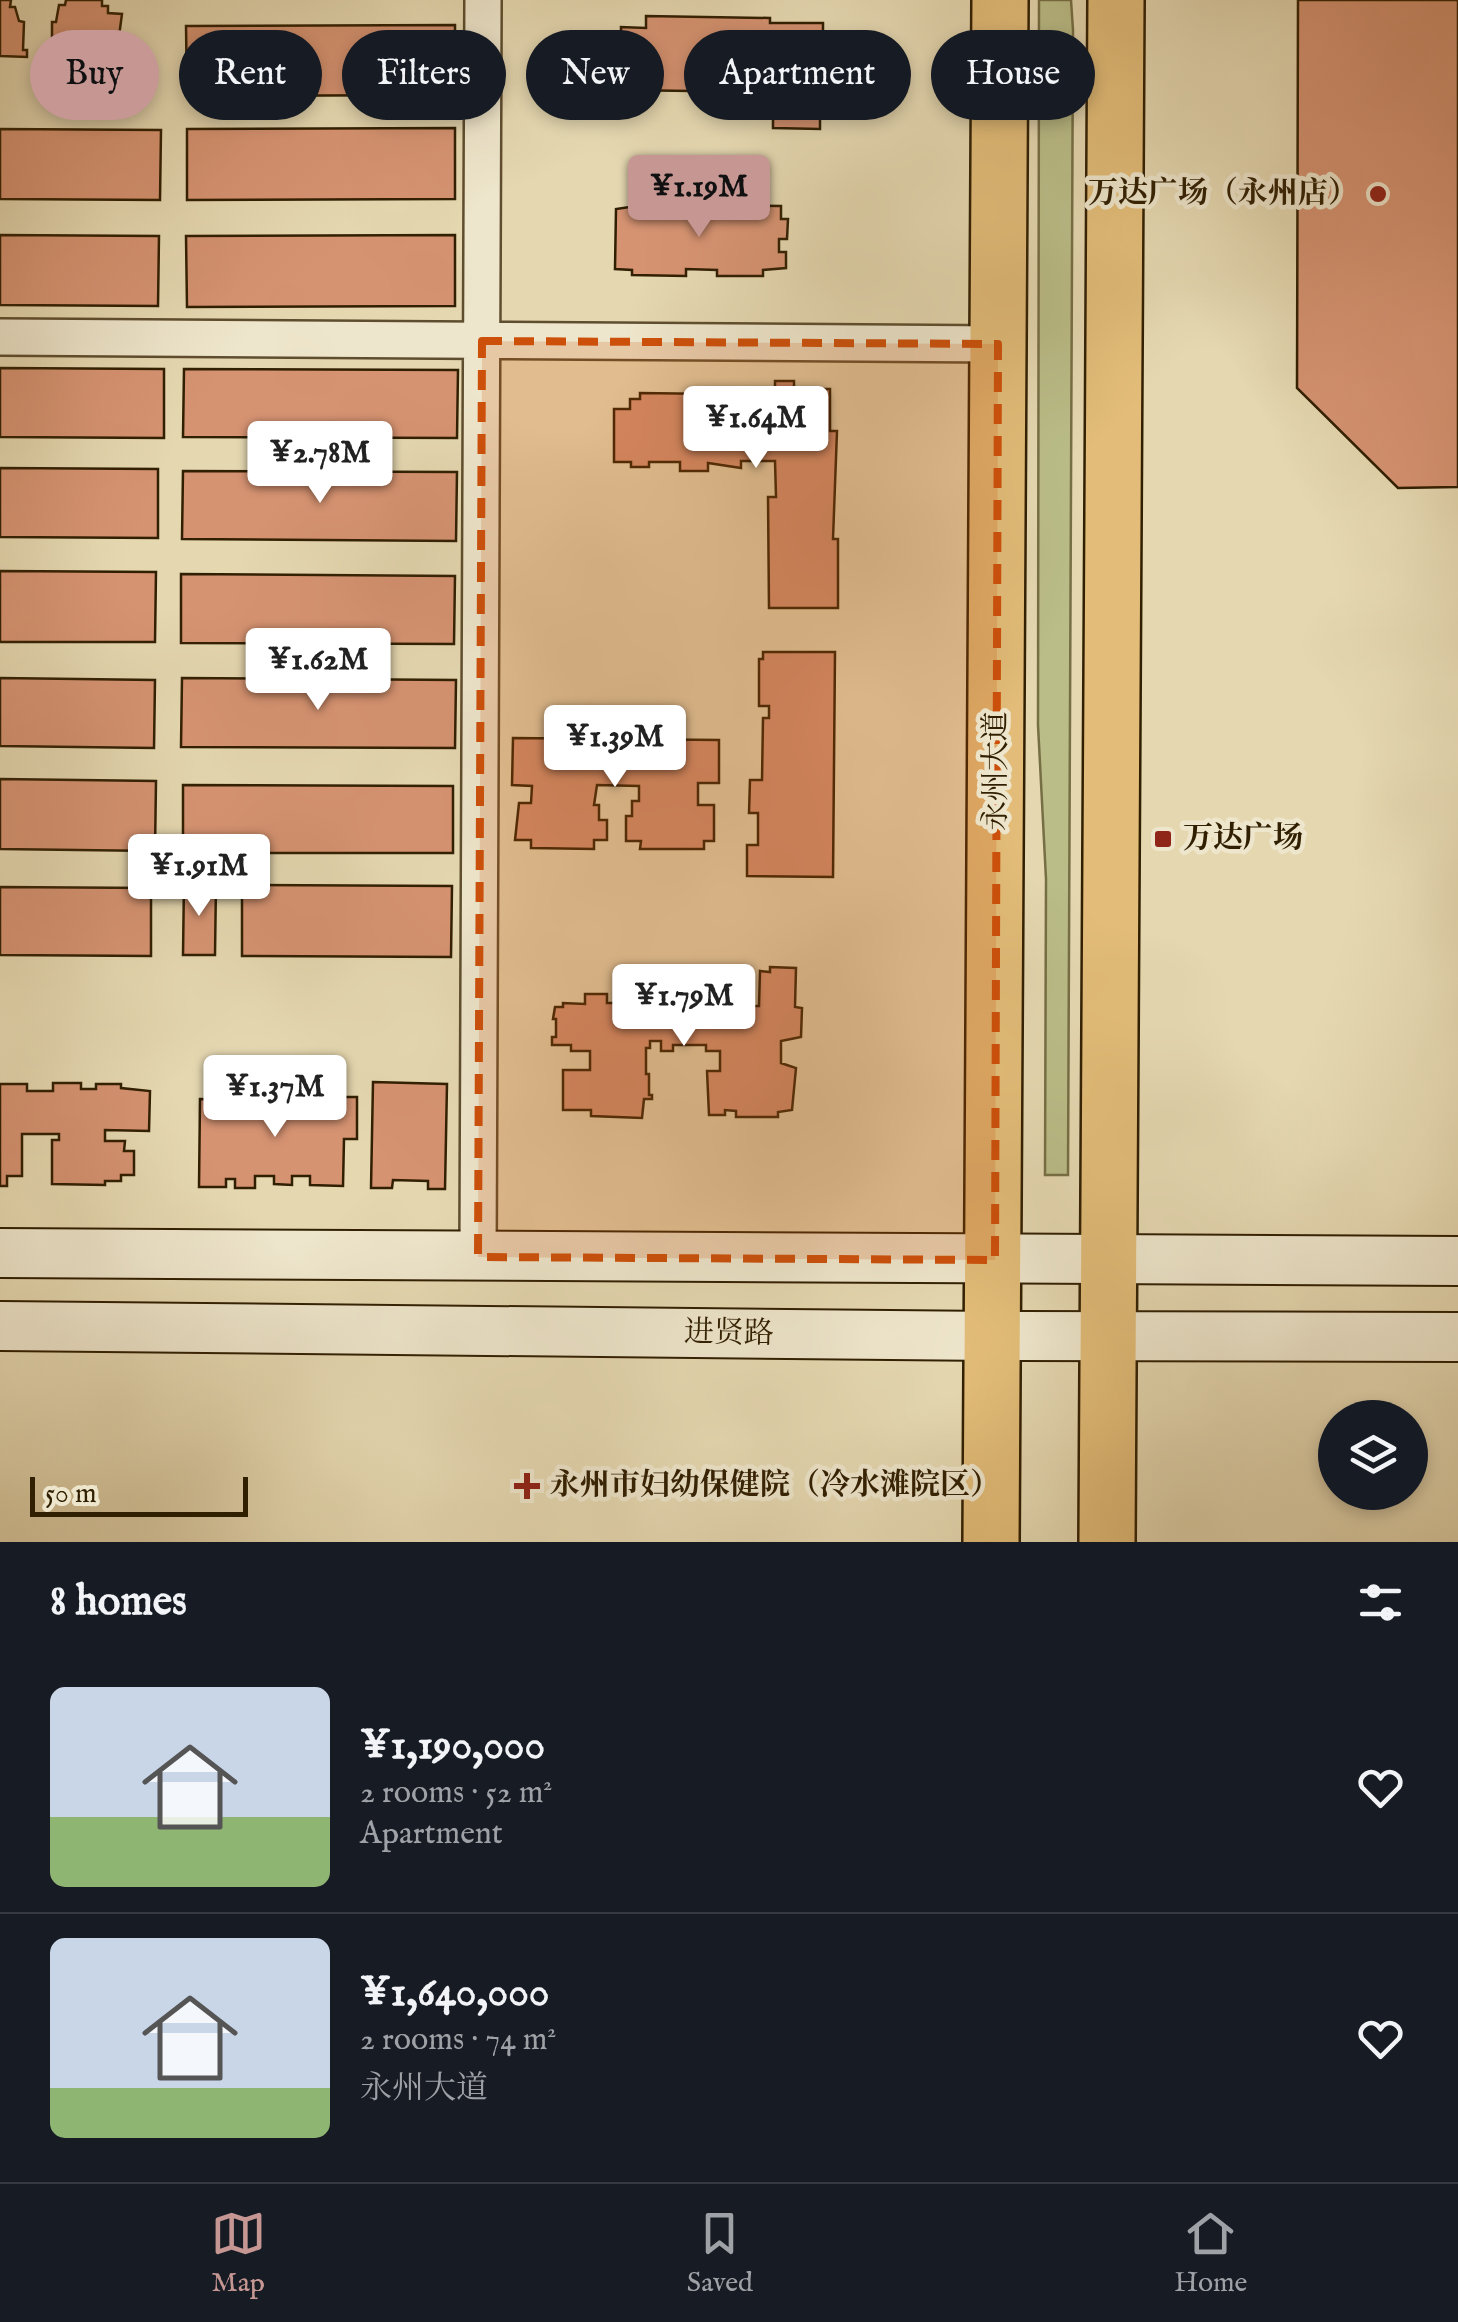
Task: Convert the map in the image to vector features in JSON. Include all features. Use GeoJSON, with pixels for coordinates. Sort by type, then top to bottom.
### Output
{"type":"FeatureCollection","features":[{"type":"Feature","properties":{"kind":"main road","name":"永州大道"},"geometry":{"type":"LineString","coordinates":[[991,1542],[1000,0]]}},
{"type":"Feature","properties":{"kind":"main road"},"geometry":{"type":"LineString","coordinates":[[1107,1542],[1116,0]]}},
{"type":"Feature","properties":{"kind":"street"},"geometry":{"type":"LineString","coordinates":[[478,1256],[483,0]]}},
{"type":"Feature","properties":{"kind":"street"},"geometry":{"type":"LineString","coordinates":[[0,337],[998,344]]}},
{"type":"Feature","properties":{"kind":"street"},"geometry":{"type":"LineString","coordinates":[[0,1253],[1458,1262]]}},
{"type":"Feature","properties":{"kind":"street","name":"进贤路"},"geometry":{"type":"LineString","coordinates":[[0,1326],[1458,1337]]}},
{"type":"Feature","properties":{"kind":"highlighted area"},"geometry":{"type":"Polygon","coordinates":[[[482,341],[998,344],[995,1260],[478,1257],[482,341]]]}},
{"type":"Feature","properties":{"kind":"green space"},"geometry":{"type":"Polygon","coordinates":[[[1039,0],[1071,0],[1073,30],[1039,30],[1039,0]]]}},
{"type":"Feature","properties":{"kind":"green space"},"geometry":{"type":"Polygon","coordinates":[[[1039,120],[1073,120],[1068,1175],[1045,1175],[1046,879],[1038,725],[1039,120]]]}},
{"type":"Feature","properties":{"kind":"building"},"geometry":{"type":"Polygon","coordinates":[[[0,0],[11,0],[10,7],[15,7],[19,21],[24,22],[23,50],[27,50],[27,57],[0,56],[0,0]]]}},
{"type":"Feature","properties":{"kind":"building"},"geometry":{"type":"Polygon","coordinates":[[[66,0],[102,0],[108,13],[122,14],[120,30],[52,30],[59,5],[65,5],[66,0]]]}},
{"type":"Feature","properties":{"kind":"building","name":"万达广场（永州店）"},"geometry":{"type":"Polygon","coordinates":[[[1298,0],[1458,0],[1458,487],[1398,488],[1297,388],[1298,0]]]}},
{"type":"Feature","properties":{"kind":"building"},"geometry":{"type":"Polygon","coordinates":[[[646,16],[823,23],[823,30],[684,30],[684,91],[664,91],[664,30],[621,30],[646,28],[646,16]]]}},
{"type":"Feature","properties":{"kind":"building"},"geometry":{"type":"Polygon","coordinates":[[[455,25],[455,30],[342,30],[342,95],[322,95],[322,30],[186,30],[186,26],[455,25]]]}},
{"type":"Feature","properties":{"kind":"building"},"geometry":{"type":"Polygon","coordinates":[[[773,120],[820,120],[820,129],[773,128],[773,120]]]}},
{"type":"Feature","properties":{"kind":"building"},"geometry":{"type":"Polygon","coordinates":[[[455,128],[455,199],[187,200],[187,129],[455,128]]]}},
{"type":"Feature","properties":{"kind":"building"},"geometry":{"type":"Polygon","coordinates":[[[0,129],[161,130],[160,200],[0,199],[0,129]]]}},
{"type":"Feature","properties":{"kind":"building"},"geometry":{"type":"Polygon","coordinates":[[[630,203],[683,204],[695,208],[697,221],[704,221],[707,208],[781,206],[781,219],[788,219],[787,239],[779,239],[779,252],[786,252],[786,268],[763,270],[763,276],[717,276],[717,270],[686,269],[686,276],[632,275],[632,270],[615,269],[616,209],[630,207],[630,203]]]}},
{"type":"Feature","properties":{"kind":"building"},"geometry":{"type":"Polygon","coordinates":[[[0,235],[159,236],[158,306],[0,305],[0,235]]]}},
{"type":"Feature","properties":{"kind":"building"},"geometry":{"type":"Polygon","coordinates":[[[455,235],[455,306],[187,307],[186,236],[455,235]]]}},
{"type":"Feature","properties":{"kind":"building"},"geometry":{"type":"Polygon","coordinates":[[[0,368],[164,369],[164,438],[0,437],[0,368]]]}},
{"type":"Feature","properties":{"kind":"building"},"geometry":{"type":"Polygon","coordinates":[[[184,369],[458,370],[457,438],[183,437],[184,369]]]}},
{"type":"Feature","properties":{"kind":"building"},"geometry":{"type":"Polygon","coordinates":[[[775,381],[794,381],[794,389],[830,389],[830,431],[837,431],[833,539],[838,539],[838,608],[769,608],[768,497],[776,497],[775,461],[741,461],[741,468],[708,463],[708,471],[680,471],[680,462],[649,462],[649,467],[631,467],[631,462],[614,462],[614,409],[630,409],[630,399],[640,399],[640,393],[715,394],[714,401],[775,401],[775,381]]]}},
{"type":"Feature","properties":{"kind":"building"},"geometry":{"type":"Polygon","coordinates":[[[0,468],[158,469],[158,538],[0,537],[0,468]]]}},
{"type":"Feature","properties":{"kind":"building"},"geometry":{"type":"Polygon","coordinates":[[[183,471],[457,472],[456,541],[182,539],[183,471]]]}},
{"type":"Feature","properties":{"kind":"building"},"geometry":{"type":"Polygon","coordinates":[[[0,571],[156,572],[155,642],[0,642],[0,571]]]}},
{"type":"Feature","properties":{"kind":"building"},"geometry":{"type":"Polygon","coordinates":[[[181,574],[455,576],[454,644],[181,643],[181,574]]]}},
{"type":"Feature","properties":{"kind":"building"},"geometry":{"type":"Polygon","coordinates":[[[763,652],[835,652],[833,877],[747,876],[747,845],[758,845],[758,813],[749,813],[750,780],[762,780],[763,718],[769,718],[769,706],[759,706],[759,659],[763,659],[763,652]]]}},
{"type":"Feature","properties":{"kind":"building"},"geometry":{"type":"Polygon","coordinates":[[[0,678],[155,680],[154,748],[0,746],[0,678]]]}},
{"type":"Feature","properties":{"kind":"building"},"geometry":{"type":"Polygon","coordinates":[[[182,678],[456,680],[455,748],[181,747],[182,678]]]}},
{"type":"Feature","properties":{"kind":"building"},"geometry":{"type":"Polygon","coordinates":[[[513,738],[719,740],[719,783],[698,783],[698,805],[714,805],[714,841],[704,841],[704,849],[640,849],[641,841],[626,841],[626,816],[632,816],[632,801],[639,801],[639,786],[597,785],[594,805],[599,805],[599,820],[607,820],[607,840],[594,840],[594,849],[531,848],[531,840],[515,840],[519,803],[531,803],[532,786],[512,785],[513,738]]]}},
{"type":"Feature","properties":{"kind":"building"},"geometry":{"type":"Polygon","coordinates":[[[0,779],[156,781],[155,851],[0,849],[0,779]]]}},
{"type":"Feature","properties":{"kind":"building"},"geometry":{"type":"Polygon","coordinates":[[[183,785],[453,786],[453,853],[183,853],[183,785]]]}},
{"type":"Feature","properties":{"kind":"building"},"geometry":{"type":"Polygon","coordinates":[[[184,882],[216,883],[215,955],[183,955],[184,882]]]}},
{"type":"Feature","properties":{"kind":"building"},"geometry":{"type":"Polygon","coordinates":[[[242,885],[452,886],[451,957],[242,956],[242,885]]]}},
{"type":"Feature","properties":{"kind":"building"},"geometry":{"type":"Polygon","coordinates":[[[0,887],[151,888],[151,956],[0,955],[0,887]]]}},
{"type":"Feature","properties":{"kind":"building"},"geometry":{"type":"Polygon","coordinates":[[[770,967],[796,968],[795,1007],[802,1008],[801,1037],[781,1041],[781,1063],[796,1068],[792,1110],[778,1112],[778,1117],[736,1117],[736,1111],[725,1110],[725,1115],[709,1115],[707,1071],[720,1071],[720,1051],[706,1051],[706,1045],[673,1045],[673,1051],[661,1051],[661,1041],[650,1041],[650,1048],[646,1048],[646,1074],[652,1099],[644,1099],[642,1118],[591,1116],[591,1110],[563,1110],[563,1070],[590,1070],[590,1051],[552,1045],[552,1037],[556,1037],[555,1007],[563,1007],[563,1003],[585,1004],[585,994],[607,994],[607,1003],[640,1003],[640,993],[662,993],[662,1003],[679,1006],[719,1004],[719,993],[741,994],[741,1006],[759,1006],[760,971],[770,972],[770,967]]]}},
{"type":"Feature","properties":{"kind":"building"},"geometry":{"type":"Polygon","coordinates":[[[373,1082],[447,1084],[445,1189],[428,1189],[428,1181],[393,1180],[392,1188],[371,1188],[373,1082]]]}},
{"type":"Feature","properties":{"kind":"building"},"geometry":{"type":"Polygon","coordinates":[[[53,1083],[81,1083],[81,1089],[96,1089],[96,1084],[121,1084],[121,1088],[150,1091],[149,1131],[105,1130],[105,1141],[125,1141],[124,1151],[134,1151],[134,1175],[121,1175],[121,1181],[105,1181],[105,1185],[52,1184],[52,1140],[59,1140],[59,1134],[22,1134],[22,1176],[7,1176],[7,1186],[0,1186],[0,1084],[27,1084],[27,1091],[53,1091],[53,1083]]]}},
{"type":"Feature","properties":{"kind":"building"},"geometry":{"type":"Polygon","coordinates":[[[309,1096],[332,1096],[332,1105],[342,1105],[342,1097],[357,1097],[357,1139],[344,1139],[343,1186],[310,1185],[310,1176],[292,1176],[292,1185],[274,1184],[274,1176],[255,1176],[255,1188],[235,1188],[235,1179],[226,1179],[226,1187],[199,1187],[200,1099],[309,1101],[309,1096]]]}},
{"type":"Feature","properties":{"kind":"place","name":"万达广场（永州店）"},"geometry":{"type":"Point","coordinates":[1378,194]}},
{"type":"Feature","properties":{"kind":"place","name":"万达广场"},"geometry":{"type":"Point","coordinates":[1163,839]}},
{"type":"Feature","properties":{"kind":"place","name":"永州市妇幼保健院（冷水滩院区）"},"geometry":{"type":"Point","coordinates":[527,1486]}}]}
